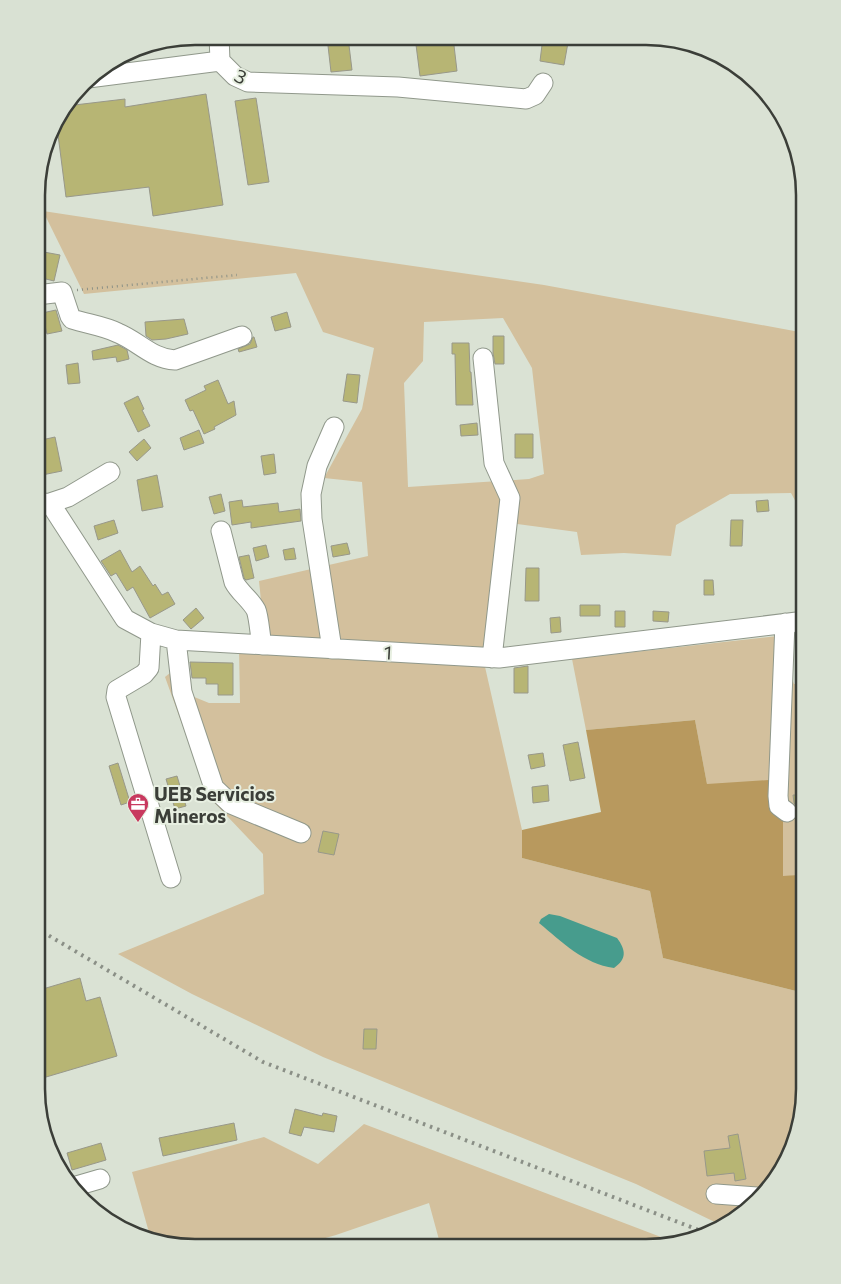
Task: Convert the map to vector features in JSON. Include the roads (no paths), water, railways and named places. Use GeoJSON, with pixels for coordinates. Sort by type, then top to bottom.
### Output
{"type":"FeatureCollection","features":[{"type":"Feature","properties":{"kind":"street"},"geometry":{"type":"LineString","coordinates":[[219,45],[220,61]]}},
{"type":"Feature","properties":{"kind":"street","name":"3"},"geometry":{"type":"LineString","coordinates":[[104,76],[220,61],[235,76],[248,82],[398,87],[526,98],[535,95],[543,83]]}},
{"type":"Feature","properties":{"kind":"street"},"geometry":{"type":"LineString","coordinates":[[45,294],[62,292],[72,319],[121,334],[148,352],[165,360],[174,360],[242,336]]}},
{"type":"Feature","properties":{"kind":"street"},"geometry":{"type":"LineString","coordinates":[[483,358],[494,463],[510,498],[492,658]]}},
{"type":"Feature","properties":{"kind":"street"},"geometry":{"type":"LineString","coordinates":[[332,649],[312,520],[310,494],[317,466],[334,427]]}},
{"type":"Feature","properties":{"kind":"street"},"geometry":{"type":"LineString","coordinates":[[45,504],[68,498],[110,472]]}},
{"type":"Feature","properties":{"kind":"street","name":"1"},"geometry":{"type":"LineString","coordinates":[[45,505],[126,619],[151,633],[176,640],[499,658],[796,622]]}},
{"type":"Feature","properties":{"kind":"street"},"geometry":{"type":"LineString","coordinates":[[221,530],[234,582],[256,611],[262,645]]}},
{"type":"Feature","properties":{"kind":"street"},"geometry":{"type":"LineString","coordinates":[[785,623],[778,796],[779,806],[787,812]]}},
{"type":"Feature","properties":{"kind":"street"},"geometry":{"type":"LineString","coordinates":[[151,633],[149,668],[144,674],[116,690],[116,697],[172,878]]}},
{"type":"Feature","properties":{"kind":"street"},"geometry":{"type":"LineString","coordinates":[[176,640],[182,692],[214,788],[232,804],[301,833]]}},
{"type":"Feature","properties":{"kind":"street"},"geometry":{"type":"LineString","coordinates":[[80,1185],[100,1179]]}},
{"type":"Feature","properties":{"kind":"street"},"geometry":{"type":"LineString","coordinates":[[716,1194],[750,1197]]}},
{"type":"Feature","properties":{"kind":"water"},"geometry":{"type":"Polygon","coordinates":[[[549,914],[560,916],[617,938],[622,946],[623,958],[614,968],[603,966],[583,957],[565,945],[539,923],[541,919],[549,914]]]}},
{"type":"Feature","properties":{"kind":"railway"},"geometry":{"type":"LineString","coordinates":[[45,933],[263,1062],[698,1230]]}},
{"type":"Feature","properties":{"kind":"place","name":"UEB Servicios Mineros"},"geometry":{"type":"Point","coordinates":[138,823]}}]}
